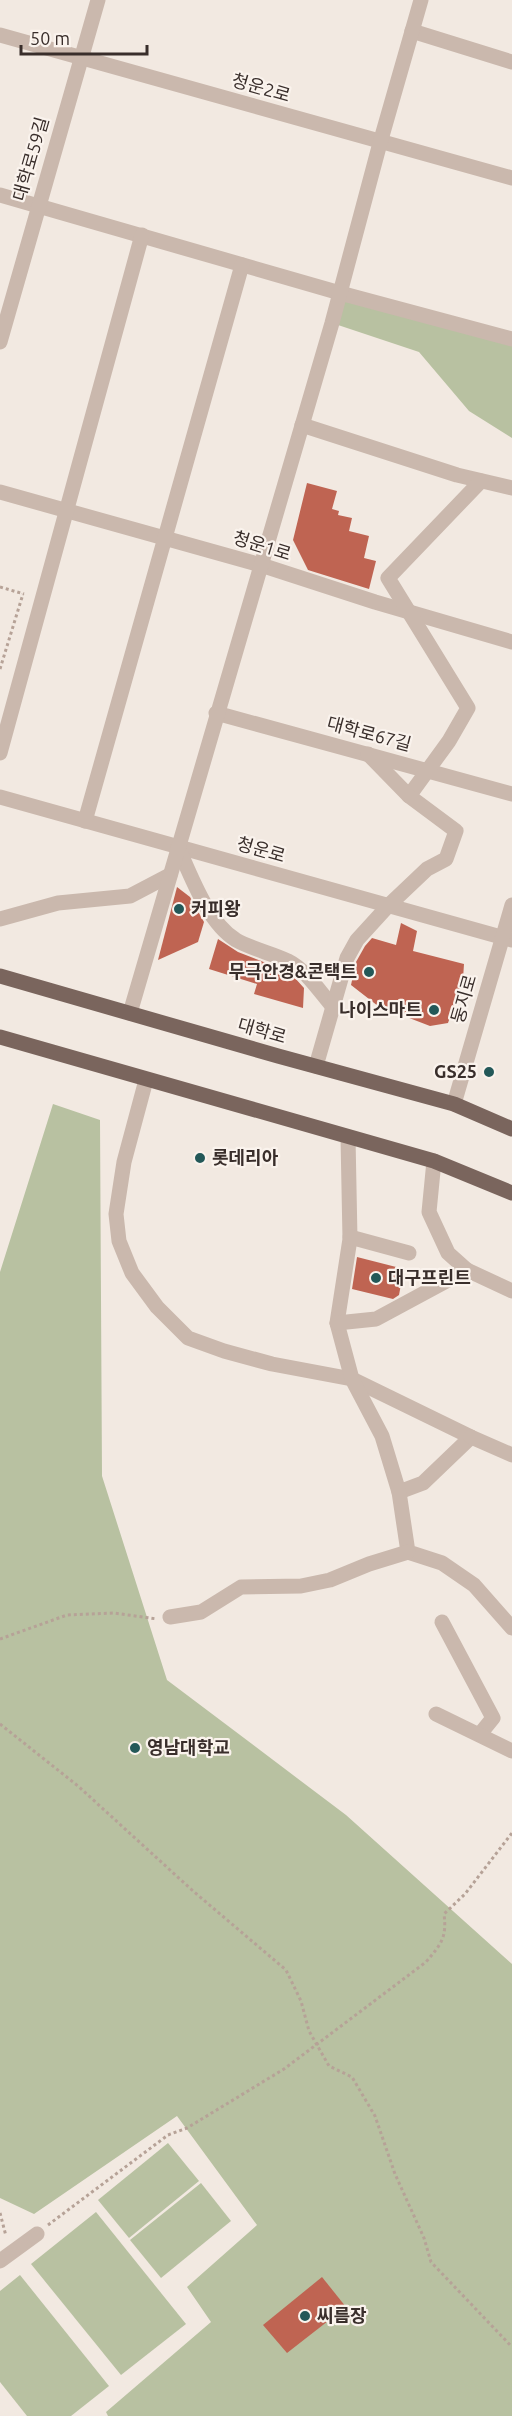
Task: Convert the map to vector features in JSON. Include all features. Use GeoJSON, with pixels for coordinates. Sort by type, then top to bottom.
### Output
{"type":"FeatureCollection","features":[{"type":"Feature","properties":{"kind":"main road","name":"대학로"},"geometry":{"type":"LineString","coordinates":[[0,976],[454,1104],[512,1129]]}},
{"type":"Feature","properties":{"kind":"main road"},"geometry":{"type":"LineString","coordinates":[[0,1037],[434,1161],[512,1193]]}},
{"type":"Feature","properties":{"kind":"street","name":"대학로59길"},"geometry":{"type":"LineString","coordinates":[[0,340],[37,205],[98,0]]}},
{"type":"Feature","properties":{"kind":"street"},"geometry":{"type":"LineString","coordinates":[[130,1013],[340,293],[421,0]]}},
{"type":"Feature","properties":{"kind":"street"},"geometry":{"type":"LineString","coordinates":[[412,31],[512,62]]}},
{"type":"Feature","properties":{"kind":"street","name":"청운2로"},"geometry":{"type":"LineString","coordinates":[[0,35],[512,178]]}},
{"type":"Feature","properties":{"kind":"street"},"geometry":{"type":"LineString","coordinates":[[0,195],[340,293],[512,339]]}},
{"type":"Feature","properties":{"kind":"street"},"geometry":{"type":"LineString","coordinates":[[0,753],[142,235]]}},
{"type":"Feature","properties":{"kind":"street"},"geometry":{"type":"LineString","coordinates":[[85,820],[242,265]]}},
{"type":"Feature","properties":{"kind":"street"},"geometry":{"type":"LineString","coordinates":[[302,425],[481,481],[512,488]]}},
{"type":"Feature","properties":{"kind":"street"},"geometry":{"type":"LineString","coordinates":[[409,796],[449,741],[468,708],[388,578],[481,481]]}},
{"type":"Feature","properties":{"kind":"street","name":"청운1로"},"geometry":{"type":"LineString","coordinates":[[0,492],[261,565],[512,642]]}},
{"type":"Feature","properties":{"kind":"street","name":"대학로67길"},"geometry":{"type":"LineString","coordinates":[[216,713],[512,794]]}},
{"type":"Feature","properties":{"kind":"street"},"geometry":{"type":"LineString","coordinates":[[316,1066],[347,958],[357,940],[427,869],[446,859],[456,831],[409,796],[368,754]]}},
{"type":"Feature","properties":{"kind":"street","name":"청운로"},"geometry":{"type":"LineString","coordinates":[[0,797],[507,939]]}},
{"type":"Feature","properties":{"kind":"street"},"geometry":{"type":"LineString","coordinates":[[178,847],[198,890],[219,925],[236,940],[290,962],[314,984],[333,1007]]}},
{"type":"Feature","properties":{"kind":"street"},"geometry":{"type":"LineString","coordinates":[[0,919],[58,903],[130,896],[170,875]]}},
{"type":"Feature","properties":{"kind":"street","name":"둥지로"},"geometry":{"type":"LineString","coordinates":[[454,1104],[507,939],[512,905]]}},
{"type":"Feature","properties":{"kind":"street"},"geometry":{"type":"LineString","coordinates":[[146,1080],[124,1162],[116,1214],[119,1241],[132,1273],[158,1307],[188,1338],[272,1364],[352,1379],[512,1455]]}},
{"type":"Feature","properties":{"kind":"street"},"geometry":{"type":"LineString","coordinates":[[348,1137],[350,1237],[337,1323],[352,1379],[382,1436],[399,1492],[408,1552]]}},
{"type":"Feature","properties":{"kind":"street"},"geometry":{"type":"LineString","coordinates":[[434,1161],[429,1212],[447,1253],[467,1270],[512,1291]]}},
{"type":"Feature","properties":{"kind":"street"},"geometry":{"type":"LineString","coordinates":[[350,1237],[409,1253]]}},
{"type":"Feature","properties":{"kind":"street"},"geometry":{"type":"LineString","coordinates":[[337,1323],[376,1319],[467,1270]]}},
{"type":"Feature","properties":{"kind":"street"},"geometry":{"type":"LineString","coordinates":[[399,1492],[423,1483],[471,1437]]}},
{"type":"Feature","properties":{"kind":"street"},"geometry":{"type":"LineString","coordinates":[[170,1617],[201,1611],[241,1587],[301,1586],[321,1582],[408,1552],[442,1563],[474,1585],[512,1628]]}},
{"type":"Feature","properties":{"kind":"street"},"geometry":{"type":"LineString","coordinates":[[442,1622],[493,1718],[480,1734]]}},
{"type":"Feature","properties":{"kind":"street"},"geometry":{"type":"LineString","coordinates":[[436,1714],[512,1751]]}},
{"type":"Feature","properties":{"kind":"street"},"geometry":{"type":"LineString","coordinates":[[5,2258],[37,2234]]}},
{"type":"Feature","properties":{"kind":"path"},"geometry":{"type":"LineString","coordinates":[[0,587],[43,599]]}},
{"type":"Feature","properties":{"kind":"path"},"geometry":{"type":"LineString","coordinates":[[0,669],[23,594]]}},
{"type":"Feature","properties":{"kind":"path"},"geometry":{"type":"LineString","coordinates":[[0,1639],[67,1615],[114,1613],[160,1619],[170,1617]]}},
{"type":"Feature","properties":{"kind":"path"},"geometry":{"type":"LineString","coordinates":[[0,1724],[78,1786],[193,1891],[286,1970],[301,2001],[309,2031],[329,2066],[352,2078],[375,2116],[394,2174],[424,2238],[431,2262],[512,2346]]}},
{"type":"Feature","properties":{"kind":"path"},"geometry":{"type":"LineString","coordinates":[[37,2234],[168,2135],[188,2128],[284,2069],[426,1962],[447,1932],[444,1914],[465,1894],[512,1833]]}},
{"type":"Feature","properties":{"kind":"path"},"geometry":{"type":"LineString","coordinates":[[0,2213],[5,2258]]}},
{"type":"Feature","properties":{"kind":"green space"},"geometry":{"type":"Polygon","coordinates":[[[340,293],[512,339],[512,438],[469,411],[419,352],[332,323],[340,293]]]}},
{"type":"Feature","properties":{"kind":"green space","name":"영남대학교"},"geometry":{"type":"Polygon","coordinates":[[[53,1104],[100,1120],[102,1476],[167,1680],[346,1815],[512,1964],[512,2416],[108,2416],[106,2412],[211,2322],[187,2287],[257,2225],[177,2116],[34,2214],[0,2198],[0,1272],[53,1104]]]}},
{"type":"Feature","properties":{"kind":"green space"},"geometry":{"type":"Polygon","coordinates":[[[168,2143],[199,2181],[129,2238],[98,2200],[168,2143]]]}},
{"type":"Feature","properties":{"kind":"green space"},"geometry":{"type":"Polygon","coordinates":[[[201,2183],[231,2221],[161,2278],[130,2240],[201,2183]]]}},
{"type":"Feature","properties":{"kind":"green space"},"geometry":{"type":"Polygon","coordinates":[[[96,2212],[186,2324],[121,2375],[31,2264],[96,2212]]]}},
{"type":"Feature","properties":{"kind":"green space"},"geometry":{"type":"Polygon","coordinates":[[[20,2275],[109,2386],[71,2416],[27,2416],[0,2382],[0,2291],[20,2275]]]}},
{"type":"Feature","properties":{"kind":"building"},"geometry":{"type":"Polygon","coordinates":[[[307,483],[337,491],[332,509],[339,511],[338,515],[352,518],[349,531],[369,536],[364,558],[376,561],[369,589],[308,570],[293,540],[307,483]]]}},
{"type":"Feature","properties":{"kind":"building"},"geometry":{"type":"Polygon","coordinates":[[[177,887],[190,897],[204,922],[198,942],[158,960],[177,887]]]}},
{"type":"Feature","properties":{"kind":"building"},"geometry":{"type":"Polygon","coordinates":[[[401,923],[417,931],[413,951],[464,964],[463,979],[448,1023],[430,1026],[378,1006],[351,985],[356,962],[365,946],[372,938],[396,945],[401,923]]]}},
{"type":"Feature","properties":{"kind":"building"},"geometry":{"type":"Polygon","coordinates":[[[218,939],[238,952],[284,970],[294,977],[304,988],[303,1008],[254,994],[257,984],[209,969],[218,939]]]}},
{"type":"Feature","properties":{"kind":"building","name":"대구프린트"},"geometry":{"type":"Polygon","coordinates":[[[357,1257],[404,1269],[399,1295],[393,1299],[352,1289],[357,1257]]]}},
{"type":"Feature","properties":{"kind":"building","name":"씨름장"},"geometry":{"type":"Polygon","coordinates":[[[322,2277],[346,2307],[287,2353],[263,2325],[322,2277]]]}},
{"type":"Feature","properties":{"kind":"place","name":"커피왕"},"geometry":{"type":"Point","coordinates":[179,909]}},
{"type":"Feature","properties":{"kind":"place","name":"무극안경&콘택트"},"geometry":{"type":"Point","coordinates":[369,972]}},
{"type":"Feature","properties":{"kind":"place","name":"나이스마트"},"geometry":{"type":"Point","coordinates":[434,1010]}},
{"type":"Feature","properties":{"kind":"place","name":"GS25"},"geometry":{"type":"Point","coordinates":[489,1072]}},
{"type":"Feature","properties":{"kind":"place","name":"롯데리아"},"geometry":{"type":"Point","coordinates":[200,1158]}},
{"type":"Feature","properties":{"kind":"place","name":"대구프린트"},"geometry":{"type":"Point","coordinates":[376,1278]}},
{"type":"Feature","properties":{"kind":"place","name":"영남대학교"},"geometry":{"type":"Point","coordinates":[135,1748]}},
{"type":"Feature","properties":{"kind":"place","name":"씨름장"},"geometry":{"type":"Point","coordinates":[305,2316]}}]}
